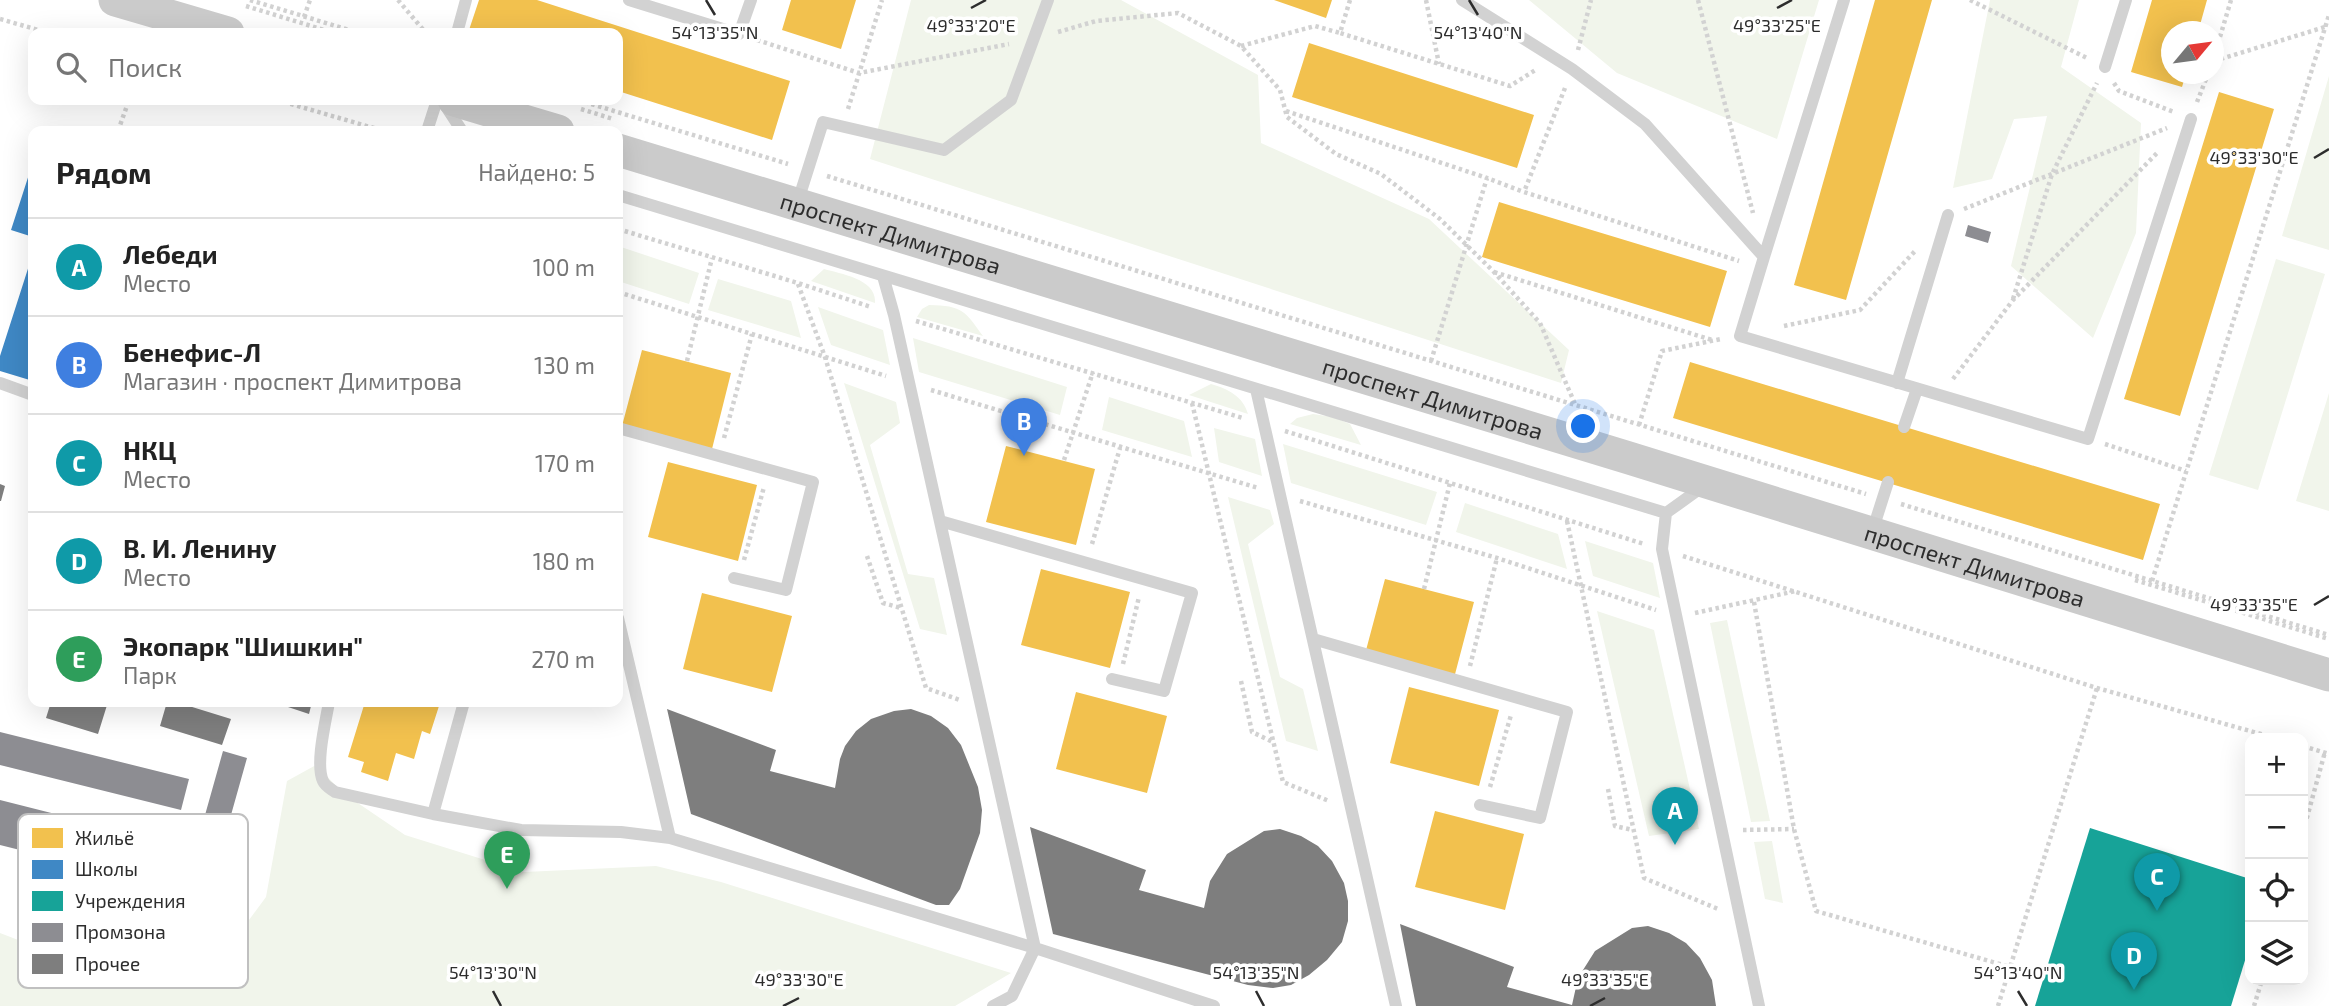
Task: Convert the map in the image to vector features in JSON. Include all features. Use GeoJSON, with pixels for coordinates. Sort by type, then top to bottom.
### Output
{"type":"FeatureCollection","features":[{"type":"Feature","properties":{"kind":"main road"},"geometry":{"type":"LineString","coordinates":[[115,0],[233,18]]}},
{"type":"Feature","properties":{"kind":"main road"},"geometry":{"type":"LineString","coordinates":[[471,105],[541,126]]}},
{"type":"Feature","properties":{"kind":"main road","name":"проспект Димитрова"},"geometry":{"type":"LineString","coordinates":[[623,152],[1629,457],[2329,675]]}},
{"type":"Feature","properties":{"kind":"lane"},"geometry":{"type":"LineString","coordinates":[[458,28],[466,0]]}},
{"type":"Feature","properties":{"kind":"lane"},"geometry":{"type":"LineString","coordinates":[[629,0],[739,34],[751,0]]}},
{"type":"Feature","properties":{"kind":"lane"},"geometry":{"type":"LineString","coordinates":[[797,204],[823,122],[944,150],[1011,100],[1048,0]]}},
{"type":"Feature","properties":{"kind":"lane"},"geometry":{"type":"LineString","coordinates":[[1462,0],[1572,69],[1644,124],[1762,262]]}},
{"type":"Feature","properties":{"kind":"lane"},"geometry":{"type":"LineString","coordinates":[[1844,0],[1740,335],[2088,439],[2191,118]]}},
{"type":"Feature","properties":{"kind":"lane"},"geometry":{"type":"LineString","coordinates":[[2105,67],[2126,0]]}},
{"type":"Feature","properties":{"kind":"lane"},"geometry":{"type":"LineString","coordinates":[[429,126],[437,105]]}},
{"type":"Feature","properties":{"kind":"lane"},"geometry":{"type":"LineString","coordinates":[[443,105],[458,126]]}},
{"type":"Feature","properties":{"kind":"lane"},"geometry":{"type":"LineString","coordinates":[[623,197],[1667,513]]}},
{"type":"Feature","properties":{"kind":"lane"},"geometry":{"type":"LineString","coordinates":[[1897,383],[1948,215]]}},
{"type":"Feature","properties":{"kind":"lane"},"geometry":{"type":"LineString","coordinates":[[883,276],[894,315],[1035,948],[1012,996],[993,1006]]}},
{"type":"Feature","properties":{"kind":"lane"},"geometry":{"type":"LineString","coordinates":[[0,383],[28,393]]}},
{"type":"Feature","properties":{"kind":"lane"},"geometry":{"type":"LineString","coordinates":[[1256,389],[1396,1006]]}},
{"type":"Feature","properties":{"kind":"lane"},"geometry":{"type":"LineString","coordinates":[[1904,427],[1917,389]]}},
{"type":"Feature","properties":{"kind":"lane"},"geometry":{"type":"LineString","coordinates":[[623,429],[813,482],[786,590],[736,578]]}},
{"type":"Feature","properties":{"kind":"lane"},"geometry":{"type":"LineString","coordinates":[[1708,482],[1667,513],[1662,549],[1759,1006]]}},
{"type":"Feature","properties":{"kind":"lane"},"geometry":{"type":"LineString","coordinates":[[1872,533],[1888,482]]}},
{"type":"Feature","properties":{"kind":"lane"},"geometry":{"type":"LineString","coordinates":[[940,521],[1192,593],[1164,691],[1115,680]]}},
{"type":"Feature","properties":{"kind":"lane"},"geometry":{"type":"LineString","coordinates":[[623,639],[670,838]]}},
{"type":"Feature","properties":{"kind":"lane"},"geometry":{"type":"LineString","coordinates":[[1313,639],[1567,712],[1539,818],[1483,805]]}},
{"type":"Feature","properties":{"kind":"lane"},"geometry":{"type":"LineString","coordinates":[[328,707],[320,761],[321,775],[328,787],[335,792],[521,830],[621,832],[670,838],[1035,948],[1214,1006]]}},
{"type":"Feature","properties":{"kind":"lane"},"geometry":{"type":"LineString","coordinates":[[433,814],[463,707]]}},
{"type":"Feature","properties":{"kind":"path"},"geometry":{"type":"LineString","coordinates":[[250,0],[342,28]]}},
{"type":"Feature","properties":{"kind":"path"},"geometry":{"type":"LineString","coordinates":[[304,17],[310,0]]}},
{"type":"Feature","properties":{"kind":"path"},"geometry":{"type":"LineString","coordinates":[[398,0],[422,28]]}},
{"type":"Feature","properties":{"kind":"path"},"geometry":{"type":"LineString","coordinates":[[843,127],[882,0]]}},
{"type":"Feature","properties":{"kind":"path"},"geometry":{"type":"LineString","coordinates":[[1340,33],[1350,0]]}},
{"type":"Feature","properties":{"kind":"path"},"geometry":{"type":"LineString","coordinates":[[1426,0],[1438,64]]}},
{"type":"Feature","properties":{"kind":"path"},"geometry":{"type":"LineString","coordinates":[[1524,192],[1572,69],[1591,0]]}},
{"type":"Feature","properties":{"kind":"path"},"geometry":{"type":"LineString","coordinates":[[1698,0],[1762,262]]}},
{"type":"Feature","properties":{"kind":"path"},"geometry":{"type":"LineString","coordinates":[[1970,0],[2105,67],[2119,91],[2191,118]]}},
{"type":"Feature","properties":{"kind":"path"},"geometry":{"type":"LineString","coordinates":[[2224,24],[2231,0]]}},
{"type":"Feature","properties":{"kind":"path"},"geometry":{"type":"LineString","coordinates":[[739,34],[859,73],[1033,40],[1096,21],[1178,13],[1241,46],[1280,90],[1287,117],[1336,154],[1381,174],[1430,211],[1493,271],[1540,323],[1575,404]]}},
{"type":"Feature","properties":{"kind":"path"},"geometry":{"type":"LineString","coordinates":[[2152,581],[2329,15]]}},
{"type":"Feature","properties":{"kind":"path"},"geometry":{"type":"LineString","coordinates":[[233,18],[300,28]]}},
{"type":"Feature","properties":{"kind":"path"},"geometry":{"type":"LineString","coordinates":[[0,19],[32,28]]}},
{"type":"Feature","properties":{"kind":"path"},"geometry":{"type":"LineString","coordinates":[[1241,46],[1315,26],[1510,86],[1554,58]]}},
{"type":"Feature","properties":{"kind":"path"},"geometry":{"type":"LineString","coordinates":[[2224,56],[2325,27]]}},
{"type":"Feature","properties":{"kind":"path"},"geometry":{"type":"LineString","coordinates":[[2013,300],[2052,173],[2105,67]]}},
{"type":"Feature","properties":{"kind":"path"},"geometry":{"type":"LineString","coordinates":[[1940,396],[2013,300],[2191,118],[2204,84]]}},
{"type":"Feature","properties":{"kind":"path"},"geometry":{"type":"LineString","coordinates":[[120,126],[127,105]]}},
{"type":"Feature","properties":{"kind":"path"},"geometry":{"type":"LineString","coordinates":[[294,105],[367,126]]}},
{"type":"Feature","properties":{"kind":"path"},"geometry":{"type":"LineString","coordinates":[[594,105],[2329,635]]}},
{"type":"Feature","properties":{"kind":"path"},"geometry":{"type":"LineString","coordinates":[[1286,111],[1524,192],[1762,262]]}},
{"type":"Feature","properties":{"kind":"path"},"geometry":{"type":"LineString","coordinates":[[1431,361],[1487,178]]}},
{"type":"Feature","properties":{"kind":"path"},"geometry":{"type":"LineString","coordinates":[[623,231],[894,315],[1192,402],[2097,688],[2257,733]]}},
{"type":"Feature","properties":{"kind":"path"},"geometry":{"type":"LineString","coordinates":[[687,361],[712,258]]}},
{"type":"Feature","properties":{"kind":"path"},"geometry":{"type":"LineString","coordinates":[[1493,271],[1715,341]]}},
{"type":"Feature","properties":{"kind":"path"},"geometry":{"type":"LineString","coordinates":[[798,283],[825,357],[926,688],[982,708]]}},
{"type":"Feature","properties":{"kind":"path"},"geometry":{"type":"LineString","coordinates":[[623,294],[1072,433],[1497,558],[1677,617],[1797,591]]}},
{"type":"Feature","properties":{"kind":"path"},"geometry":{"type":"LineString","coordinates":[[719,456],[752,334]]}},
{"type":"Feature","properties":{"kind":"path"},"geometry":{"type":"LineString","coordinates":[[1629,457],[1662,351],[1740,335]]}},
{"type":"Feature","properties":{"kind":"path"},"geometry":{"type":"LineString","coordinates":[[1064,460],[1093,372]]}},
{"type":"Feature","properties":{"kind":"path"},"geometry":{"type":"LineString","coordinates":[[1192,402],[1283,782],[1352,810]]}},
{"type":"Feature","properties":{"kind":"path"},"geometry":{"type":"LineString","coordinates":[[2088,439],[2186,471]]}},
{"type":"Feature","properties":{"kind":"path"},"geometry":{"type":"LineString","coordinates":[[1087,564],[1120,447]]}},
{"type":"Feature","properties":{"kind":"path"},"geometry":{"type":"LineString","coordinates":[[736,578],[769,470]]}},
{"type":"Feature","properties":{"kind":"path"},"geometry":{"type":"LineString","coordinates":[[1424,589],[1450,483]]}},
{"type":"Feature","properties":{"kind":"path"},"geometry":{"type":"LineString","coordinates":[[1567,520],[1644,877],[1739,918]]}},
{"type":"Feature","properties":{"kind":"path"},"geometry":{"type":"LineString","coordinates":[[867,556],[883,603],[901,608]]}},
{"type":"Feature","properties":{"kind":"path"},"geometry":{"type":"LineString","coordinates":[[1465,683],[1497,558]]}},
{"type":"Feature","properties":{"kind":"path"},"geometry":{"type":"LineString","coordinates":[[1115,680],[1143,579]]}},
{"type":"Feature","properties":{"kind":"path"},"geometry":{"type":"LineString","coordinates":[[1754,601],[1794,829],[1816,911],[2010,967]]}},
{"type":"Feature","properties":{"kind":"path"},"geometry":{"type":"LineString","coordinates":[[1241,681],[1252,732],[1273,742]]}},
{"type":"Feature","properties":{"kind":"path"},"geometry":{"type":"LineString","coordinates":[[1998,1006],[2097,688]]}},
{"type":"Feature","properties":{"kind":"path"},"geometry":{"type":"LineString","coordinates":[[1483,805],[1516,697]]}},
{"type":"Feature","properties":{"kind":"path"},"geometry":{"type":"LineString","coordinates":[[2308,747],[2327,753],[2308,816]]}},
{"type":"Feature","properties":{"kind":"path"},"geometry":{"type":"LineString","coordinates":[[1608,789],[1615,826],[1633,830]]}},
{"type":"Feature","properties":{"kind":"path"},"geometry":{"type":"LineString","coordinates":[[1721,831],[1794,829]]}},
{"type":"Feature","properties":{"kind":"path"},"geometry":{"type":"LineString","coordinates":[[2254,1006],[2260,985]]}},
{"type":"Feature","properties":{"kind":"shaded area"},"geometry":{"type":"Polygon","coordinates":[[[911,0],[1121,0],[1258,75],[1261,143],[1429,219],[1569,350],[1561,383],[870,159],[911,0]]]}},
{"type":"Feature","properties":{"kind":"shaded area"},"geometry":{"type":"Polygon","coordinates":[[[1529,0],[1819,0],[1777,139],[1617,73],[1529,0]]]}},
{"type":"Feature","properties":{"kind":"shaded area"},"geometry":{"type":"Polygon","coordinates":[[[1990,0],[2079,0],[2061,67],[2141,123],[2136,233],[2093,338],[2011,266],[2047,116],[2014,119],[1992,179],[1953,188],[1990,0]]]}},
{"type":"Feature","properties":{"kind":"shaded area"},"geometry":{"type":"Polygon","coordinates":[[[2329,76],[2329,250],[2282,236],[2329,76]]]}},
{"type":"Feature","properties":{"kind":"shaded area"},"geometry":{"type":"Polygon","coordinates":[[[623,248],[699,273],[689,304],[623,283],[623,248]]]}},
{"type":"Feature","properties":{"kind":"shaded area"},"geometry":{"type":"Polygon","coordinates":[[[2276,259],[2325,274],[2258,490],[2209,475],[2276,259]]]}},
{"type":"Feature","properties":{"kind":"shaded area"},"geometry":{"type":"Polygon","coordinates":[[[824,269],[864,283],[874,295],[875,303],[811,281],[824,269]]]}},
{"type":"Feature","properties":{"kind":"shaded area"},"geometry":{"type":"Polygon","coordinates":[[[718,279],[791,301],[801,338],[708,310],[718,279]]]}},
{"type":"Feature","properties":{"kind":"shaded area"},"geometry":{"type":"Polygon","coordinates":[[[929,305],[962,311],[983,336],[917,317],[922,309],[929,305]]]}},
{"type":"Feature","properties":{"kind":"shaded area"},"geometry":{"type":"Polygon","coordinates":[[[818,307],[883,330],[890,365],[831,345],[818,307]]]}},
{"type":"Feature","properties":{"kind":"shaded area"},"geometry":{"type":"Polygon","coordinates":[[[913,338],[1067,387],[1060,415],[919,372],[913,338]]]}},
{"type":"Feature","properties":{"kind":"shaded area"},"geometry":{"type":"Polygon","coordinates":[[[844,383],[896,402],[900,423],[870,445],[908,574],[934,578],[947,635],[920,629],[844,383]]]}},
{"type":"Feature","properties":{"kind":"shaded area"},"geometry":{"type":"Polygon","coordinates":[[[1211,384],[1234,394],[1248,414],[1189,395],[1211,384]]]}},
{"type":"Feature","properties":{"kind":"shaded area"},"geometry":{"type":"Polygon","coordinates":[[[2329,393],[2329,511],[2296,501],[2329,393]]]}},
{"type":"Feature","properties":{"kind":"shaded area"},"geometry":{"type":"Polygon","coordinates":[[[1109,397],[1184,421],[1192,457],[1102,430],[1109,397]]]}},
{"type":"Feature","properties":{"kind":"shaded area"},"geometry":{"type":"Polygon","coordinates":[[[1313,414],[1333,417],[1350,424],[1361,445],[1290,424],[1297,418],[1313,414]]]}},
{"type":"Feature","properties":{"kind":"shaded area"},"geometry":{"type":"Polygon","coordinates":[[[1214,428],[1255,439],[1262,476],[1219,462],[1214,428]]]}},
{"type":"Feature","properties":{"kind":"shaded area"},"geometry":{"type":"Polygon","coordinates":[[[1283,444],[1437,492],[1426,525],[1291,483],[1283,444]]]}},
{"type":"Feature","properties":{"kind":"shaded area"},"geometry":{"type":"Polygon","coordinates":[[[1228,497],[1270,510],[1274,524],[1248,544],[1280,677],[1303,689],[1318,751],[1286,741],[1228,497]]]}},
{"type":"Feature","properties":{"kind":"shaded area"},"geometry":{"type":"Polygon","coordinates":[[[1465,503],[1558,534],[1567,569],[1456,532],[1465,503]]]}},
{"type":"Feature","properties":{"kind":"shaded area"},"geometry":{"type":"Polygon","coordinates":[[[1585,541],[1653,563],[1660,598],[1593,576],[1585,541]]]}},
{"type":"Feature","properties":{"kind":"shaded area"},"geometry":{"type":"Polygon","coordinates":[[[1597,611],[1654,630],[1699,829],[1649,836],[1597,611]]]}},
{"type":"Feature","properties":{"kind":"shaded area"},"geometry":{"type":"Polygon","coordinates":[[[1727,620],[1770,821],[1751,822],[1710,623],[1727,620]]]}},
{"type":"Feature","properties":{"kind":"shaded area"},"geometry":{"type":"Polygon","coordinates":[[[316,765],[343,793],[405,835],[524,872],[656,866],[721,882],[1011,973],[955,1006],[0,1006],[0,933],[18,940],[18,988],[248,988],[248,921],[266,897],[287,781],[316,765]]]}},
{"type":"Feature","properties":{"kind":"shaded area"},"geometry":{"type":"Polygon","coordinates":[[[1772,841],[1783,903],[1765,899],[1754,842],[1772,841]]]}},
{"type":"Feature","properties":{"kind":"building: Жильё"},"geometry":{"type":"Polygon","coordinates":[[[479,0],[537,0],[790,81],[772,140],[623,93],[623,28],[470,28],[479,0]]]}},
{"type":"Feature","properties":{"kind":"building: Жильё"},"geometry":{"type":"Polygon","coordinates":[[[791,0],[856,0],[841,49],[782,30],[791,0]]]}},
{"type":"Feature","properties":{"kind":"building: Жильё"},"geometry":{"type":"Polygon","coordinates":[[[1274,0],[1332,0],[1326,18],[1274,0]]]}},
{"type":"Feature","properties":{"kind":"building: Жильё"},"geometry":{"type":"Polygon","coordinates":[[[1875,0],[1932,0],[1846,300],[1794,285],[1875,0]]]}},
{"type":"Feature","properties":{"kind":"building: Жильё"},"geometry":{"type":"Polygon","coordinates":[[[2152,0],[2207,0],[2201,21],[2161,21],[2161,81],[2131,72],[2152,0]]]}},
{"type":"Feature","properties":{"kind":"building: Жильё"},"geometry":{"type":"Polygon","coordinates":[[[1309,43],[1534,115],[1517,168],[1292,97],[1309,43]]]}},
{"type":"Feature","properties":{"kind":"building: Жильё"},"geometry":{"type":"Polygon","coordinates":[[[2219,92],[2274,109],[2180,416],[2124,399],[2219,92]]]}},
{"type":"Feature","properties":{"kind":"building: Жильё"},"geometry":{"type":"Polygon","coordinates":[[[1499,202],[1727,271],[1710,327],[1482,257],[1499,202]]]}},
{"type":"Feature","properties":{"kind":"building: Жильё"},"geometry":{"type":"Polygon","coordinates":[[[642,350],[731,373],[712,449],[623,426],[642,350]]]}},
{"type":"Feature","properties":{"kind":"building: Жильё"},"geometry":{"type":"Polygon","coordinates":[[[1690,362],[2160,504],[2143,560],[1673,418],[1690,362]]]}},
{"type":"Feature","properties":{"kind":"building: Жильё"},"geometry":{"type":"Polygon","coordinates":[[[1006,446],[1095,469],[1076,545],[986,522],[1006,446]]]}},
{"type":"Feature","properties":{"kind":"building: Жильё"},"geometry":{"type":"Polygon","coordinates":[[[668,462],[757,485],[738,561],[648,537],[668,462]]]}},
{"type":"Feature","properties":{"kind":"building: Жильё"},"geometry":{"type":"Polygon","coordinates":[[[1041,569],[1130,592],[1110,668],[1021,645],[1041,569]]]}},
{"type":"Feature","properties":{"kind":"building: Жильё"},"geometry":{"type":"Polygon","coordinates":[[[1385,579],[1474,602],[1454,678],[1365,654],[1385,579]]]}},
{"type":"Feature","properties":{"kind":"building: Жильё"},"geometry":{"type":"Polygon","coordinates":[[[702,593],[792,616],[772,692],[683,669],[702,593]]]}},
{"type":"Feature","properties":{"kind":"building: Жильё"},"geometry":{"type":"Polygon","coordinates":[[[1409,687],[1499,710],[1479,786],[1390,763],[1409,687]]]}},
{"type":"Feature","properties":{"kind":"building: Жильё"},"geometry":{"type":"Polygon","coordinates":[[[1076,692],[1167,716],[1147,793],[1056,769],[1076,692]]]}},
{"type":"Feature","properties":{"kind":"building: Жильё"},"geometry":{"type":"Polygon","coordinates":[[[363,707],[439,707],[430,734],[422,731],[414,759],[396,753],[388,781],[361,772],[364,762],[348,757],[363,707]]]}},
{"type":"Feature","properties":{"kind":"building: Жильё"},"geometry":{"type":"Polygon","coordinates":[[[1435,811],[1524,834],[1505,910],[1415,887],[1435,811]]]}},
{"type":"Feature","properties":{"kind":"building: Школы"},"geometry":{"type":"Polygon","coordinates":[[[28,177],[28,235],[11,230],[28,177]]]}},
{"type":"Feature","properties":{"kind":"building: Школы"},"geometry":{"type":"Polygon","coordinates":[[[28,269],[28,379],[0,371],[0,356],[28,269]]]}},
{"type":"Feature","properties":{"kind":"building: Учреждения"},"geometry":{"type":"Polygon","coordinates":[[[2090,828],[2245,877],[2245,960],[2231,1006],[2035,1006],[2090,828]]]}},
{"type":"Feature","properties":{"kind":"building: Промзона"},"geometry":{"type":"Polygon","coordinates":[[[1968,225],[1991,232],[1988,243],[1965,236],[1968,225]]]}},
{"type":"Feature","properties":{"kind":"building: Промзона"},"geometry":{"type":"Polygon","coordinates":[[[0,732],[189,779],[181,810],[0,765],[0,732]]]}},
{"type":"Feature","properties":{"kind":"building: Промзона"},"geometry":{"type":"Polygon","coordinates":[[[223,751],[247,758],[231,814],[205,814],[223,751]]]}},
{"type":"Feature","properties":{"kind":"building: Промзона"},"geometry":{"type":"Polygon","coordinates":[[[0,800],[55,814],[18,814],[18,850],[0,845],[0,800]]]}},
{"type":"Feature","properties":{"kind":"building: Прочее"},"geometry":{"type":"Polygon","coordinates":[[[0,484],[5,486],[1,501],[0,501],[0,484]]]}},
{"type":"Feature","properties":{"kind":"building: Прочее"},"geometry":{"type":"Polygon","coordinates":[[[49,707],[106,707],[98,734],[46,718],[49,707]]]}},
{"type":"Feature","properties":{"kind":"building: Прочее"},"geometry":{"type":"Polygon","coordinates":[[[166,707],[192,707],[231,719],[222,745],[160,726],[166,707]]]}},
{"type":"Feature","properties":{"kind":"building: Прочее"},"geometry":{"type":"Polygon","coordinates":[[[288,707],[311,707],[309,714],[288,707]]]}},
{"type":"Feature","properties":{"kind":"building: Прочее"},"geometry":{"type":"Polygon","coordinates":[[[667,709],[776,750],[770,771],[835,788],[845,746],[856,731],[871,719],[894,711],[911,709],[931,716],[948,728],[961,745],[978,787],[982,810],[980,833],[960,889],[949,905],[936,905],[691,814],[667,709]]]}},
{"type":"Feature","properties":{"kind":"building: Прочее"},"geometry":{"type":"Polygon","coordinates":[[[1030,827],[1146,870],[1139,890],[1204,908],[1210,881],[1227,854],[1264,831],[1280,829],[1301,836],[1318,846],[1332,861],[1344,883],[1348,921],[1342,942],[1327,960],[1309,975],[1291,985],[1273,988],[1248,985],[1053,934],[1030,827]]]}},
{"type":"Feature","properties":{"kind":"building: Прочее"},"geometry":{"type":"Polygon","coordinates":[[[1400,924],[1514,967],[1507,987],[1572,1005],[1578,978],[1595,951],[1632,928],[1648,926],[1669,933],[1686,943],[1700,958],[1712,980],[1716,1006],[1416,1006],[1400,924]]]}},
{"type":"Feature","properties":{"kind":"place","name":"Бенефис-Л"},"geometry":{"type":"Point","coordinates":[1024,456]}},
{"type":"Feature","properties":{"kind":"place","name":"Лебеди"},"geometry":{"type":"Point","coordinates":[1675,845]}},
{"type":"Feature","properties":{"kind":"place","name":"Экопарк \"Шишкин\""},"geometry":{"type":"Point","coordinates":[507,889]}},
{"type":"Feature","properties":{"kind":"place","name":"НКЦ"},"geometry":{"type":"Point","coordinates":[2157,911]}},
{"type":"Feature","properties":{"kind":"place","name":"В. И. Ленину"},"geometry":{"type":"Point","coordinates":[2134,990]}}]}
